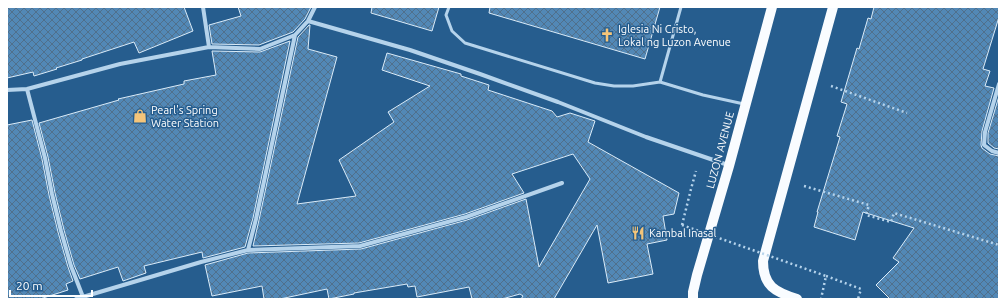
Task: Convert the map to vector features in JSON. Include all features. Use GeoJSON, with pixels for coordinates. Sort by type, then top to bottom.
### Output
{"type":"FeatureCollection","features":[{"type":"Feature","properties":{"kind":"main road","name":"LUZON AVENUE"},"geometry":{"type":"LineString","coordinates":[[693,299],[696,275],[729,166],[772,7]]}},
{"type":"Feature","properties":{"kind":"main road"},"geometry":{"type":"LineString","coordinates":[[797,299],[784,294],[769,284],[763,269],[833,7]]}},
{"type":"Feature","properties":{"kind":"street"},"geometry":{"type":"LineString","coordinates":[[204,7],[209,48]]}},
{"type":"Feature","properties":{"kind":"street"},"geometry":{"type":"LineString","coordinates":[[7,90],[27,89],[120,64],[209,48],[260,49],[296,35],[308,21],[315,7]]}},
{"type":"Feature","properties":{"kind":"street"},"geometry":{"type":"LineString","coordinates":[[308,21],[410,50],[480,74],[729,166]]}},
{"type":"Feature","properties":{"kind":"street"},"geometry":{"type":"LineString","coordinates":[[248,250],[296,35]]}},
{"type":"Feature","properties":{"kind":"street"},"geometry":{"type":"LineString","coordinates":[[999,84],[985,132],[984,145],[992,151],[999,153]]}},
{"type":"Feature","properties":{"kind":"street"},"geometry":{"type":"LineString","coordinates":[[27,89],[45,158],[61,231],[71,266],[83,297]]}},
{"type":"Feature","properties":{"kind":"street"},"geometry":{"type":"LineString","coordinates":[[76,299],[201,262],[248,250],[360,246],[466,217],[562,183]]}},
{"type":"Feature","properties":{"kind":"lane"},"geometry":{"type":"LineString","coordinates":[[449,7],[446,15],[452,31],[465,44],[595,83],[614,86],[633,86],[660,82],[703,95],[746,104]]}},
{"type":"Feature","properties":{"kind":"lane"},"geometry":{"type":"LineString","coordinates":[[660,82],[681,7]]}},
{"type":"Feature","properties":{"kind":"path"},"geometry":{"type":"LineString","coordinates":[[813,80],[907,113]]}},
{"type":"Feature","properties":{"kind":"path"},"geometry":{"type":"LineString","coordinates":[[786,180],[869,205],[866,215],[879,219],[891,222],[894,213],[999,245]]}},
{"type":"Feature","properties":{"kind":"path"},"geometry":{"type":"LineString","coordinates":[[691,189],[682,225],[861,289],[858,299]]}},
{"type":"Feature","properties":{"kind":"path"},"geometry":{"type":"LineString","coordinates":[[821,299],[826,276]]}},
{"type":"Feature","properties":{"kind":"building"},"geometry":{"type":"Polygon","coordinates":[[[7,7],[184,7],[193,31],[139,53],[134,42],[34,76],[33,72],[7,78],[7,7]]]}},
{"type":"Feature","properties":{"kind":"building"},"geometry":{"type":"Polygon","coordinates":[[[238,7],[311,7],[305,19],[293,32],[259,45],[212,44],[209,25],[241,16],[238,7]]]}},
{"type":"Feature","properties":{"kind":"building"},"geometry":{"type":"Polygon","coordinates":[[[372,7],[439,7],[432,31],[371,13],[372,7]]]}},
{"type":"Feature","properties":{"kind":"building","name":"Iglesia Ni Cristo, Lokal ng Luzon Avenue"},"geometry":{"type":"Polygon","coordinates":[[[490,7],[660,7],[645,59],[489,13],[490,7]]]}},
{"type":"Feature","properties":{"kind":"building"},"geometry":{"type":"Polygon","coordinates":[[[874,7],[999,7],[999,17],[983,69],[990,71],[985,86],[994,88],[982,131],[981,145],[982,148],[990,154],[999,156],[999,299],[890,299],[876,285],[899,262],[893,258],[914,228],[863,212],[855,240],[814,227],[817,212],[840,137],[837,136],[847,104],[841,102],[857,48],[859,49],[868,18],[871,19],[874,7]]]}},
{"type":"Feature","properties":{"kind":"building"},"geometry":{"type":"Polygon","coordinates":[[[309,25],[308,49],[337,57],[297,204],[356,196],[339,160],[394,122],[388,112],[430,86],[382,70],[387,53],[461,74],[461,76],[489,85],[488,90],[552,111],[557,117],[570,113],[595,121],[588,142],[679,193],[674,214],[663,216],[667,240],[647,244],[653,274],[608,283],[597,225],[554,299],[521,299],[523,296],[520,294],[502,299],[472,299],[469,287],[417,297],[415,286],[408,287],[407,284],[329,299],[327,289],[280,299],[264,299],[262,286],[212,296],[205,265],[248,253],[361,249],[467,220],[526,199],[539,267],[590,179],[573,154],[512,174],[524,193],[465,214],[359,243],[253,246],[298,37],[309,25]]]}},
{"type":"Feature","properties":{"kind":"building"},"geometry":{"type":"Polygon","coordinates":[[[290,41],[253,218],[245,247],[203,258],[202,252],[144,266],[146,273],[123,281],[118,267],[80,279],[74,265],[64,230],[39,123],[119,100],[118,99],[184,84],[184,81],[216,75],[212,51],[260,52],[290,41]]]}},
{"type":"Feature","properties":{"kind":"building"},"geometry":{"type":"Polygon","coordinates":[[[999,96],[999,149],[994,148],[988,143],[988,133],[999,96]]]}},
{"type":"Feature","properties":{"kind":"building"},"geometry":{"type":"Polygon","coordinates":[[[32,120],[58,232],[73,281],[66,284],[68,290],[40,299],[7,299],[7,125],[32,120]]]}},
{"type":"Feature","properties":{"kind":"place","name":"Iglesia Ni Cristo, Lokal ng Luzon Avenue"},"geometry":{"type":"Point","coordinates":[607,35]}},
{"type":"Feature","properties":{"kind":"place","name":"Pearl's Spring Water Station"},"geometry":{"type":"Point","coordinates":[140,116]}},
{"type":"Feature","properties":{"kind":"place","name":"Kambal Inasal"},"geometry":{"type":"Point","coordinates":[638,233]}}]}
